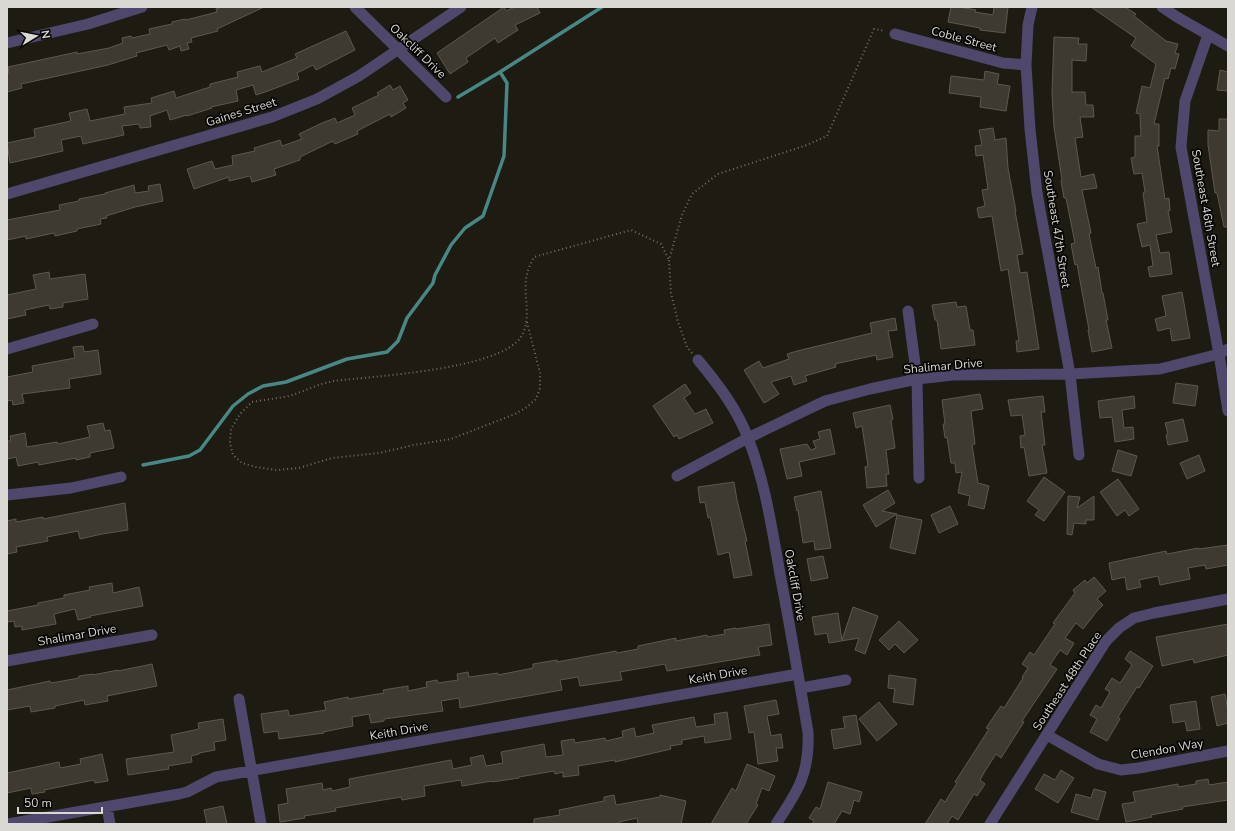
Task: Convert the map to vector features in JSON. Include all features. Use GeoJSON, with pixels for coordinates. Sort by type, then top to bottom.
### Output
{"type":"FeatureCollection","features":[{"type":"Feature","properties":{"kind":"street"},"geometry":{"type":"LineString","coordinates":[[7,43],[88,24],[142,7]]}},
{"type":"Feature","properties":{"kind":"street","name":"Oakcliff Drive"},"geometry":{"type":"LineString","coordinates":[[355,7],[446,97]]}},
{"type":"Feature","properties":{"kind":"street","name":"Gaines Street"},"geometry":{"type":"LineString","coordinates":[[7,194],[294,110],[338,89],[461,7]]}},
{"type":"Feature","properties":{"kind":"street","name":"Southeast 47th Street"},"geometry":{"type":"LineString","coordinates":[[1032,7],[1028,25],[1026,65],[1030,129],[1037,193],[1070,374],[1079,455]]}},
{"type":"Feature","properties":{"kind":"street"},"geometry":{"type":"LineString","coordinates":[[1162,7],[1177,18],[1228,46]]}},
{"type":"Feature","properties":{"kind":"street","name":"Coble Street"},"geometry":{"type":"LineString","coordinates":[[895,34],[1003,63],[1026,65]]}},
{"type":"Feature","properties":{"kind":"street","name":"Southeast 46th Street"},"geometry":{"type":"LineString","coordinates":[[1208,35],[1185,101],[1181,147],[1224,352],[1228,411]]}},
{"type":"Feature","properties":{"kind":"street"},"geometry":{"type":"LineString","coordinates":[[908,311],[917,379],[919,478]]}},
{"type":"Feature","properties":{"kind":"street"},"geometry":{"type":"LineString","coordinates":[[7,349],[93,324]]}},
{"type":"Feature","properties":{"kind":"street","name":"Shalimar Drive"},"geometry":{"type":"LineString","coordinates":[[677,476],[748,438],[825,401],[870,389],[917,379],[954,375],[1070,374],[1160,368],[1224,352]]}},
{"type":"Feature","properties":{"kind":"street","name":"Oakcliff Drive"},"geometry":{"type":"LineString","coordinates":[[698,360],[724,393],[740,420],[760,472],[801,688],[808,732],[809,749],[806,771],[796,794],[776,824]]}},
{"type":"Feature","properties":{"kind":"street"},"geometry":{"type":"LineString","coordinates":[[7,495],[71,488],[121,477]]}},
{"type":"Feature","properties":{"kind":"street","name":"Southeast 48th Place"},"geometry":{"type":"LineString","coordinates":[[990,824],[1106,641],[1119,628],[1134,618],[1154,612],[1228,599]]}},
{"type":"Feature","properties":{"kind":"street","name":"Shalimar Drive"},"geometry":{"type":"LineString","coordinates":[[7,661],[152,635]]}},
{"type":"Feature","properties":{"kind":"street","name":"Keith Drive"},"geometry":{"type":"LineString","coordinates":[[8,824],[179,794],[187,792],[216,777],[252,770],[798,674]]}},
{"type":"Feature","properties":{"kind":"street"},"geometry":{"type":"LineString","coordinates":[[801,688],[846,680]]}},
{"type":"Feature","properties":{"kind":"street"},"geometry":{"type":"LineString","coordinates":[[239,699],[261,824]]}},
{"type":"Feature","properties":{"kind":"street","name":"Clendon Way"},"geometry":{"type":"LineString","coordinates":[[1047,735],[1098,764],[1121,770],[1228,752]]}},
{"type":"Feature","properties":{"kind":"street"},"geometry":{"type":"LineString","coordinates":[[107,807],[110,824]]}},
{"type":"Feature","properties":{"kind":"path"},"geometry":{"type":"LineString","coordinates":[[698,360],[686,347],[678,322],[671,293],[669,260],[682,215],[692,194],[718,174],[807,145],[827,136],[874,29],[895,34]]}},
{"type":"Feature","properties":{"kind":"path"},"geometry":{"type":"LineString","coordinates":[[527,322],[521,337],[506,350],[489,357],[424,372],[334,381],[321,384],[290,396],[252,402],[240,414],[231,429],[230,443],[233,455],[242,463],[256,467],[276,470],[300,468],[332,458],[379,453],[451,439],[515,414],[528,407],[536,399],[540,388],[540,373],[527,322],[525,290],[527,274],[534,257],[630,230],[661,244],[669,260]]}},
{"type":"Feature","properties":{"kind":"building"},"geometry":{"type":"Polygon","coordinates":[[[221,7],[264,7],[217,29],[218,31],[191,38],[192,42],[187,43],[189,49],[181,51],[180,46],[169,50],[167,45],[136,53],[137,56],[108,65],[21,84],[22,88],[7,92],[7,74],[9,73],[8,67],[77,52],[77,54],[109,48],[123,43],[122,38],[131,36],[132,38],[150,34],[149,29],[172,24],[172,22],[217,12],[216,9],[221,7]]]}},
{"type":"Feature","properties":{"kind":"building"},"geometry":{"type":"Polygon","coordinates":[[[504,7],[506,11],[515,7],[537,7],[540,13],[515,25],[518,30],[498,43],[495,38],[466,58],[468,62],[450,74],[437,53],[504,7]]]}},
{"type":"Feature","properties":{"kind":"building"},"geometry":{"type":"Polygon","coordinates":[[[951,7],[976,10],[975,12],[993,15],[994,7],[1008,7],[1005,33],[980,30],[980,28],[948,22],[951,7]]]}},
{"type":"Feature","properties":{"kind":"building"},"geometry":{"type":"Polygon","coordinates":[[[1091,7],[1125,7],[1136,14],[1134,16],[1166,41],[1178,44],[1175,53],[1179,54],[1175,69],[1171,68],[1168,79],[1165,78],[1154,124],[1159,124],[1159,146],[1157,146],[1165,199],[1169,198],[1170,211],[1168,211],[1172,232],[1156,235],[1160,253],[1169,252],[1172,274],[1150,277],[1148,267],[1153,266],[1150,245],[1142,247],[1137,224],[1147,222],[1142,173],[1134,174],[1131,158],[1135,157],[1135,136],[1141,136],[1140,114],[1136,113],[1142,86],[1150,88],[1156,64],[1131,46],[1136,38],[1091,7]]]}},
{"type":"Feature","properties":{"kind":"building"},"geometry":{"type":"Polygon","coordinates":[[[346,31],[355,50],[316,70],[313,65],[297,73],[299,79],[256,95],[253,85],[236,90],[238,101],[211,107],[212,108],[170,120],[167,110],[150,116],[151,127],[140,128],[139,124],[122,126],[124,135],[83,144],[81,136],[61,140],[63,151],[10,163],[7,143],[35,137],[34,129],[71,121],[69,113],[87,109],[90,121],[125,114],[124,107],[152,103],[151,98],[174,91],[176,98],[210,87],[210,84],[238,77],[237,72],[260,66],[262,72],[297,58],[295,54],[346,31]]]}},
{"type":"Feature","properties":{"kind":"building"},"geometry":{"type":"Polygon","coordinates":[[[1054,37],[1079,38],[1078,44],[1087,44],[1086,61],[1072,60],[1072,92],[1085,92],[1086,105],[1093,105],[1094,117],[1080,117],[1083,137],[1075,138],[1081,177],[1094,174],[1097,188],[1082,190],[1091,233],[1089,234],[1103,293],[1108,320],[1106,320],[1112,348],[1092,352],[1077,264],[1075,265],[1071,244],[1075,243],[1066,198],[1064,198],[1054,127],[1052,93],[1054,37]]]}},
{"type":"Feature","properties":{"kind":"building"},"geometry":{"type":"Polygon","coordinates":[[[1220,70],[1228,72],[1228,91],[1217,90],[1220,70]]]}},
{"type":"Feature","properties":{"kind":"building"},"geometry":{"type":"Polygon","coordinates":[[[985,71],[999,74],[997,84],[1010,86],[1006,111],[980,107],[981,97],[949,93],[951,76],[984,80],[985,71]]]}},
{"type":"Feature","properties":{"kind":"building"},"geometry":{"type":"Polygon","coordinates":[[[390,85],[393,90],[400,86],[408,100],[403,103],[406,108],[391,117],[390,114],[357,131],[358,134],[335,144],[333,141],[300,157],[300,160],[274,169],[276,175],[252,182],[250,176],[229,181],[229,177],[194,189],[187,169],[212,161],[215,169],[233,165],[232,156],[255,151],[254,148],[280,140],[282,146],[302,139],[299,134],[322,123],[335,118],[337,123],[355,115],[352,108],[379,95],[377,93],[390,85]]]}},
{"type":"Feature","properties":{"kind":"building"},"geometry":{"type":"Polygon","coordinates":[[[1219,119],[1228,119],[1228,227],[1224,227],[1217,193],[1215,193],[1208,145],[1208,130],[1219,131],[1219,119]]]}},
{"type":"Feature","properties":{"kind":"building"},"geometry":{"type":"Polygon","coordinates":[[[993,128],[995,140],[1006,138],[1008,168],[1023,254],[1017,255],[1020,273],[1027,272],[1039,349],[1017,352],[1016,341],[1019,341],[1008,269],[1001,271],[992,216],[979,218],[977,208],[985,206],[982,190],[988,189],[983,155],[976,156],[975,146],[982,145],[979,130],[993,128]]]}},
{"type":"Feature","properties":{"kind":"building"},"geometry":{"type":"Polygon","coordinates":[[[160,184],[163,201],[135,207],[106,216],[107,218],[100,219],[101,224],[77,229],[77,231],[55,236],[54,233],[26,239],[26,236],[7,240],[7,220],[60,210],[59,205],[79,201],[79,199],[105,194],[134,185],[135,193],[149,191],[148,186],[160,184]]]}},
{"type":"Feature","properties":{"kind":"building"},"geometry":{"type":"Polygon","coordinates":[[[49,272],[50,279],[85,274],[88,299],[63,303],[63,307],[50,309],[49,305],[25,310],[26,315],[7,319],[7,295],[36,289],[33,275],[49,272]]]}},
{"type":"Feature","properties":{"kind":"building"},"geometry":{"type":"Polygon","coordinates":[[[1182,292],[1190,338],[1172,341],[1170,328],[1158,331],[1155,319],[1166,316],[1162,296],[1182,292]]]}},
{"type":"Feature","properties":{"kind":"building"},"geometry":{"type":"Polygon","coordinates":[[[956,302],[957,307],[966,306],[970,330],[973,330],[975,345],[941,349],[937,320],[935,320],[932,305],[956,302]]]}},
{"type":"Feature","properties":{"kind":"building"},"geometry":{"type":"Polygon","coordinates":[[[895,318],[897,330],[888,331],[893,357],[877,360],[876,355],[835,364],[836,367],[805,376],[807,381],[794,385],[791,376],[771,382],[779,394],[764,403],[744,370],[759,361],[763,368],[789,359],[787,354],[872,333],[870,323],[895,318]]]}},
{"type":"Feature","properties":{"kind":"building"},"geometry":{"type":"Polygon","coordinates":[[[83,346],[84,352],[98,350],[101,374],[69,379],[70,388],[22,394],[24,403],[13,405],[12,400],[7,401],[7,377],[33,372],[32,366],[75,358],[73,347],[83,346]]]}},
{"type":"Feature","properties":{"kind":"building"},"geometry":{"type":"Polygon","coordinates":[[[1176,383],[1198,386],[1195,406],[1173,403],[1176,383]]]}},
{"type":"Feature","properties":{"kind":"building"},"geometry":{"type":"Polygon","coordinates":[[[685,384],[691,393],[684,398],[695,414],[706,409],[713,423],[679,439],[677,435],[674,437],[653,406],[685,384]]]}},
{"type":"Feature","properties":{"kind":"building"},"geometry":{"type":"Polygon","coordinates":[[[980,394],[983,409],[971,411],[975,444],[972,445],[978,483],[989,486],[984,509],[968,505],[970,496],[958,493],[962,472],[956,473],[955,463],[951,463],[947,437],[945,438],[943,424],[945,424],[942,400],[980,394]]]}},
{"type":"Feature","properties":{"kind":"building"},"geometry":{"type":"Polygon","coordinates":[[[1043,396],[1045,412],[1041,412],[1045,445],[1042,445],[1047,473],[1029,476],[1024,447],[1021,448],[1020,436],[1025,435],[1022,415],[1011,416],[1008,400],[1043,396]]]}},
{"type":"Feature","properties":{"kind":"building"},"geometry":{"type":"Polygon","coordinates":[[[1134,396],[1135,408],[1122,410],[1124,428],[1133,427],[1134,439],[1115,442],[1112,417],[1100,418],[1098,401],[1134,396]]]}},
{"type":"Feature","properties":{"kind":"building"},"geometry":{"type":"Polygon","coordinates":[[[890,405],[893,419],[891,420],[895,448],[886,450],[889,474],[886,474],[887,486],[867,488],[865,467],[868,466],[862,426],[856,428],[853,413],[890,405]]]}},
{"type":"Feature","properties":{"kind":"building"},"geometry":{"type":"Polygon","coordinates":[[[1183,419],[1188,441],[1168,445],[1166,435],[1168,434],[1165,423],[1183,419]]]}},
{"type":"Feature","properties":{"kind":"building"},"geometry":{"type":"Polygon","coordinates":[[[103,423],[105,431],[110,430],[114,448],[90,453],[90,457],[39,465],[38,462],[18,466],[16,457],[7,459],[7,441],[11,441],[10,436],[25,433],[27,447],[57,442],[58,444],[90,437],[87,426],[103,423]]]}},
{"type":"Feature","properties":{"kind":"building"},"geometry":{"type":"Polygon","coordinates":[[[830,429],[835,454],[799,462],[802,476],[787,479],[780,449],[807,444],[811,450],[816,448],[813,441],[820,439],[818,432],[830,429]]]}},
{"type":"Feature","properties":{"kind":"building"},"geometry":{"type":"Polygon","coordinates":[[[1118,450],[1137,456],[1131,476],[1112,471],[1118,450]]]}},
{"type":"Feature","properties":{"kind":"building"},"geometry":{"type":"Polygon","coordinates":[[[1199,455],[1205,471],[1187,479],[1180,463],[1199,455]]]}},
{"type":"Feature","properties":{"kind":"building"},"geometry":{"type":"Polygon","coordinates":[[[1044,477],[1065,492],[1044,521],[1035,515],[1039,510],[1027,501],[1044,477]]]}},
{"type":"Feature","properties":{"kind":"building"},"geometry":{"type":"Polygon","coordinates":[[[1118,479],[1139,509],[1129,516],[1125,510],[1117,516],[1100,492],[1118,479]]]}},
{"type":"Feature","properties":{"kind":"building"},"geometry":{"type":"Polygon","coordinates":[[[734,482],[747,541],[745,541],[752,575],[734,578],[729,552],[718,555],[710,517],[708,518],[705,502],[700,503],[698,487],[734,482]]]}},
{"type":"Feature","properties":{"kind":"building"},"geometry":{"type":"Polygon","coordinates":[[[888,490],[895,503],[882,511],[897,514],[876,527],[863,505],[888,490]]]}},
{"type":"Feature","properties":{"kind":"building"},"geometry":{"type":"Polygon","coordinates":[[[821,491],[831,548],[815,550],[814,541],[803,543],[798,510],[797,511],[794,497],[821,491]]]}},
{"type":"Feature","properties":{"kind":"building"},"geometry":{"type":"Polygon","coordinates":[[[1068,496],[1080,497],[1077,508],[1094,496],[1094,520],[1086,520],[1086,524],[1074,523],[1072,535],[1067,534],[1068,496]]]}},
{"type":"Feature","properties":{"kind":"building"},"geometry":{"type":"Polygon","coordinates":[[[125,503],[128,530],[80,539],[78,531],[47,537],[48,541],[16,547],[17,552],[7,554],[7,521],[16,519],[16,522],[43,517],[43,519],[125,503]]]}},
{"type":"Feature","properties":{"kind":"building"},"geometry":{"type":"Polygon","coordinates":[[[950,506],[958,524],[939,533],[931,515],[950,506]]]}},
{"type":"Feature","properties":{"kind":"building"},"geometry":{"type":"Polygon","coordinates":[[[897,515],[922,520],[915,554],[890,548],[897,515]]]}},
{"type":"Feature","properties":{"kind":"building"},"geometry":{"type":"Polygon","coordinates":[[[1228,545],[1228,565],[1206,569],[1205,565],[1188,568],[1190,579],[1160,585],[1158,576],[1139,580],[1141,587],[1127,590],[1125,577],[1112,580],[1109,563],[1166,551],[1167,554],[1198,548],[1228,545]]]}},
{"type":"Feature","properties":{"kind":"building"},"geometry":{"type":"Polygon","coordinates":[[[823,556],[828,578],[811,581],[807,559],[823,556]]]}},
{"type":"Feature","properties":{"kind":"building"},"geometry":{"type":"Polygon","coordinates":[[[1094,577],[1106,591],[1097,599],[1103,605],[1083,629],[1076,623],[1065,638],[1074,643],[1067,655],[1060,650],[1050,665],[1057,669],[1022,721],[1024,722],[1001,758],[996,754],[985,771],[980,780],[985,784],[977,796],[974,794],[958,820],[952,816],[947,824],[925,824],[941,799],[945,802],[957,783],[955,782],[989,729],[986,728],[1001,706],[1004,708],[1023,678],[1022,677],[1028,668],[1022,664],[1030,652],[1034,655],[1055,624],[1053,623],[1075,593],[1073,590],[1085,580],[1087,583],[1094,577]]]}},
{"type":"Feature","properties":{"kind":"building"},"geometry":{"type":"Polygon","coordinates":[[[112,583],[113,593],[139,587],[143,606],[90,616],[91,617],[78,620],[75,609],[54,614],[56,624],[22,630],[22,626],[15,627],[14,621],[7,622],[7,611],[38,605],[38,603],[64,598],[64,595],[90,590],[89,587],[112,583]]]}},
{"type":"Feature","properties":{"kind":"building"},"geometry":{"type":"Polygon","coordinates":[[[853,607],[878,616],[865,654],[855,650],[859,638],[829,643],[827,633],[815,635],[812,617],[838,613],[842,640],[853,607]]]}},
{"type":"Feature","properties":{"kind":"building"},"geometry":{"type":"Polygon","coordinates":[[[899,621],[918,640],[904,653],[895,644],[889,650],[879,640],[899,621]]]}},
{"type":"Feature","properties":{"kind":"building"},"geometry":{"type":"Polygon","coordinates":[[[769,624],[772,645],[758,647],[760,655],[667,671],[665,664],[620,672],[622,680],[580,686],[578,677],[560,680],[562,690],[460,708],[459,698],[441,701],[443,711],[384,719],[384,721],[371,723],[369,714],[352,717],[353,726],[323,732],[324,733],[279,739],[278,731],[264,733],[261,714],[288,710],[289,716],[326,710],[324,702],[348,697],[348,699],[384,693],[383,690],[408,686],[408,691],[427,687],[426,682],[437,680],[438,683],[458,680],[457,674],[468,672],[469,677],[498,673],[498,675],[533,668],[533,664],[557,660],[557,662],[616,651],[617,653],[638,649],[638,646],[676,638],[676,641],[707,635],[707,637],[725,634],[724,630],[769,624]]]}},
{"type":"Feature","properties":{"kind":"building"},"geometry":{"type":"Polygon","coordinates":[[[1228,624],[1228,655],[1194,663],[1193,659],[1162,666],[1156,637],[1228,624]]]}},
{"type":"Feature","properties":{"kind":"building"},"geometry":{"type":"Polygon","coordinates":[[[1130,651],[1153,666],[1139,688],[1137,687],[1118,717],[1120,719],[1107,741],[1090,732],[1097,719],[1090,715],[1096,705],[1101,708],[1110,692],[1105,689],[1112,678],[1120,683],[1132,665],[1125,659],[1130,651]]]}},
{"type":"Feature","properties":{"kind":"building"},"geometry":{"type":"Polygon","coordinates":[[[152,664],[157,686],[107,696],[108,701],[85,705],[84,700],[55,706],[55,708],[31,712],[30,706],[7,710],[7,690],[50,681],[51,683],[79,678],[79,676],[118,671],[152,664]]]}},
{"type":"Feature","properties":{"kind":"building"},"geometry":{"type":"Polygon","coordinates":[[[889,675],[916,679],[913,705],[893,702],[895,689],[888,688],[889,675]]]}},
{"type":"Feature","properties":{"kind":"building"},"geometry":{"type":"Polygon","coordinates":[[[1225,694],[1228,710],[1228,723],[1217,726],[1211,697],[1225,694]]]}},
{"type":"Feature","properties":{"kind":"building"},"geometry":{"type":"Polygon","coordinates":[[[776,700],[779,714],[767,716],[771,736],[781,734],[783,748],[776,748],[778,761],[758,764],[754,732],[749,733],[744,706],[776,700]]]}},
{"type":"Feature","properties":{"kind":"building"},"geometry":{"type":"Polygon","coordinates":[[[1196,701],[1200,729],[1187,731],[1185,721],[1173,723],[1170,705],[1196,701]]]}},
{"type":"Feature","properties":{"kind":"building"},"geometry":{"type":"Polygon","coordinates":[[[879,702],[897,724],[877,741],[859,719],[879,702]]]}},
{"type":"Feature","properties":{"kind":"building"},"geometry":{"type":"Polygon","coordinates":[[[727,712],[731,739],[705,743],[704,736],[682,740],[682,744],[670,746],[671,749],[615,762],[615,760],[578,766],[579,775],[563,777],[563,772],[555,774],[554,771],[519,778],[462,786],[461,780],[424,786],[425,796],[402,800],[401,797],[335,808],[336,811],[304,816],[305,818],[280,822],[278,805],[288,803],[286,789],[322,783],[323,790],[331,788],[332,791],[350,787],[349,779],[451,760],[453,769],[472,765],[470,758],[483,755],[486,766],[503,763],[501,752],[544,744],[546,757],[563,755],[561,741],[574,739],[575,743],[605,738],[606,741],[623,737],[622,731],[634,728],[636,737],[654,733],[652,725],[694,717],[696,727],[715,724],[714,714],[727,712]]]}},
{"type":"Feature","properties":{"kind":"building"},"geometry":{"type":"Polygon","coordinates":[[[856,715],[861,744],[834,749],[831,730],[845,728],[843,717],[856,715]]]}},
{"type":"Feature","properties":{"kind":"building"},"geometry":{"type":"Polygon","coordinates":[[[223,719],[226,740],[214,742],[215,750],[191,756],[192,762],[168,766],[169,769],[128,775],[126,759],[174,752],[171,735],[199,729],[198,723],[223,719]]]}},
{"type":"Feature","properties":{"kind":"building"},"geometry":{"type":"Polygon","coordinates":[[[102,754],[108,781],[95,783],[94,780],[44,790],[45,792],[32,794],[31,788],[7,793],[7,773],[59,762],[60,768],[81,764],[80,759],[102,754]]]}},
{"type":"Feature","properties":{"kind":"building"},"geometry":{"type":"Polygon","coordinates":[[[747,764],[775,776],[769,791],[762,788],[756,804],[758,805],[746,824],[711,824],[732,788],[736,791],[747,764]]]}},
{"type":"Feature","properties":{"kind":"building"},"geometry":{"type":"Polygon","coordinates":[[[1061,770],[1074,778],[1058,803],[1035,789],[1044,774],[1055,780],[1061,770]]]}},
{"type":"Feature","properties":{"kind":"building"},"geometry":{"type":"Polygon","coordinates":[[[1208,779],[1209,785],[1228,782],[1228,800],[1182,807],[1183,809],[1151,815],[1152,817],[1126,822],[1122,804],[1135,802],[1133,792],[1178,784],[1178,787],[1196,784],[1196,781],[1208,779]]]}},
{"type":"Feature","properties":{"kind":"building"},"geometry":{"type":"Polygon","coordinates":[[[828,782],[862,792],[859,802],[854,800],[850,814],[842,811],[834,824],[812,824],[814,821],[809,818],[816,807],[820,809],[828,782]]]}},
{"type":"Feature","properties":{"kind":"building"},"geometry":{"type":"Polygon","coordinates":[[[1094,789],[1106,792],[1098,820],[1071,812],[1076,794],[1091,798],[1094,789]]]}},
{"type":"Feature","properties":{"kind":"building"},"geometry":{"type":"Polygon","coordinates":[[[614,795],[616,805],[660,797],[660,795],[686,801],[681,824],[638,824],[637,818],[619,822],[620,824],[534,824],[534,819],[560,815],[559,810],[604,801],[604,797],[614,795]]]}},
{"type":"Feature","properties":{"kind":"building"},"geometry":{"type":"Polygon","coordinates":[[[223,806],[227,824],[207,824],[204,810],[223,806]]]}},
{"type":"Feature","properties":{"kind":"waterway"},"geometry":{"type":"LineString","coordinates":[[143,465],[189,456],[200,450],[233,406],[248,394],[263,386],[286,382],[347,359],[387,352],[398,341],[407,318],[433,283],[435,275],[451,245],[465,228],[483,216],[504,156],[507,83],[500,72],[602,7]]}},
{"type":"Feature","properties":{"kind":"waterway"},"geometry":{"type":"LineString","coordinates":[[458,97],[500,72]]}}]}
